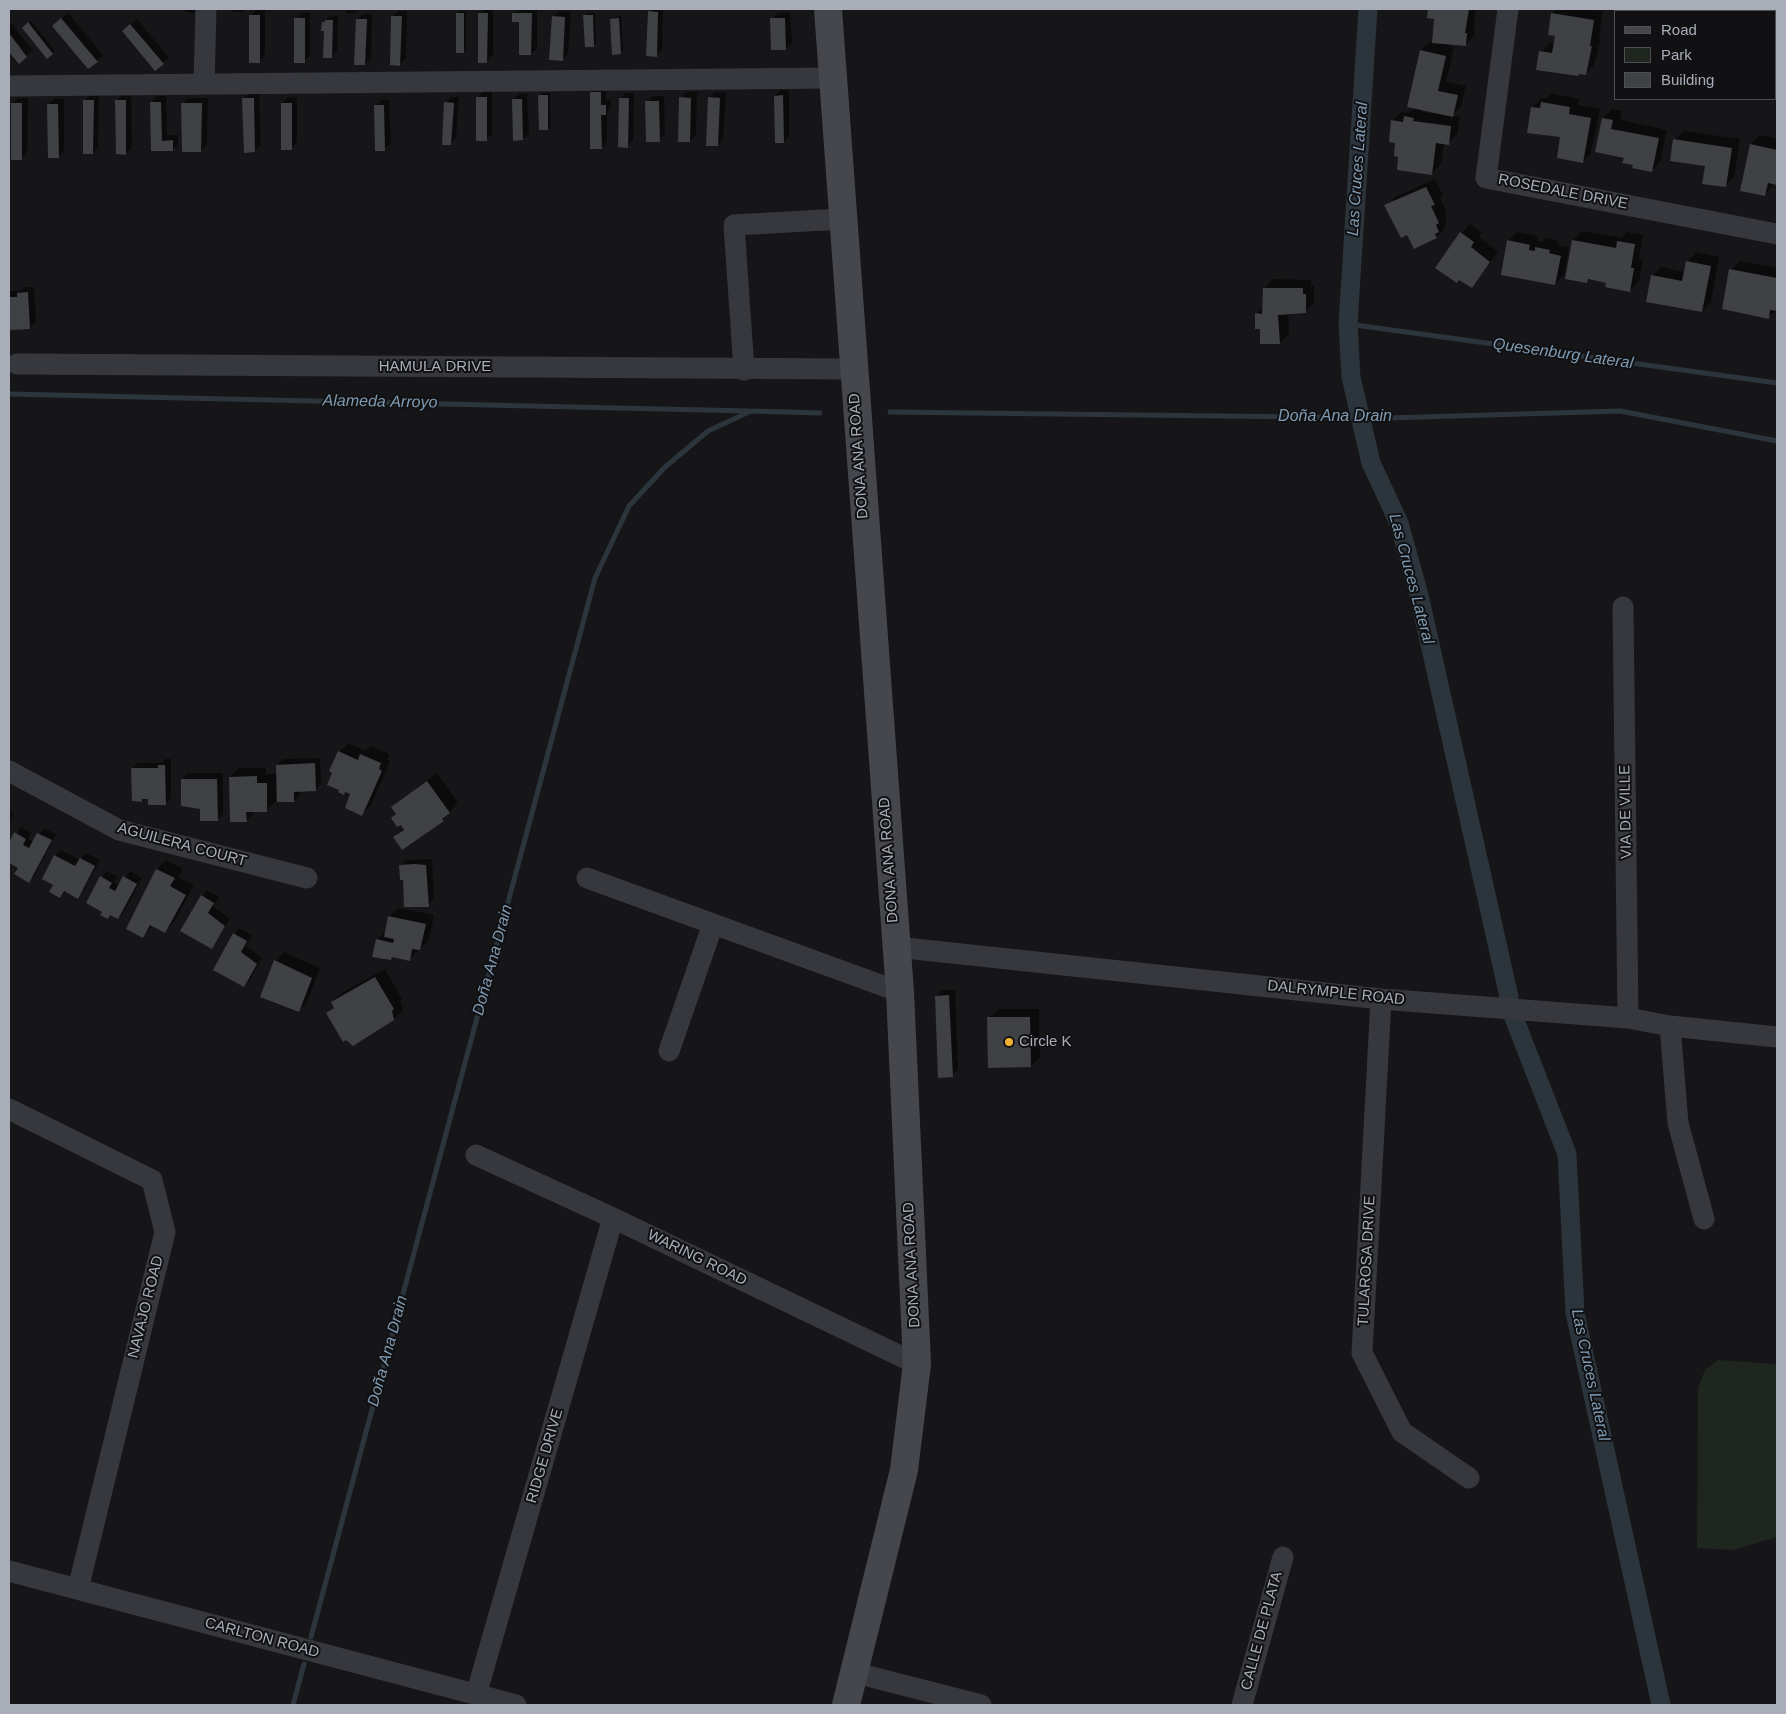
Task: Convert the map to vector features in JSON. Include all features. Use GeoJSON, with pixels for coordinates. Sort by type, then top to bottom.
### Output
{"type":"FeatureCollection","features":[{"type":"Feature","properties":{"kind":"street"},"geometry":{"type":"LineString","coordinates":[[204,84],[206,9]]}},
{"type":"Feature","properties":{"kind":"street","name":"DONA ANA ROAD"},"geometry":{"type":"LineString","coordinates":[[828,9],[900,992],[917,1364],[904,1470],[856,1673],[846,1705]]}},
{"type":"Feature","properties":{"kind":"street","name":"ROSEDALE DRIVE"},"geometry":{"type":"LineString","coordinates":[[1508,9],[1486,178],[1777,234]]}},
{"type":"Feature","properties":{"kind":"street"},"geometry":{"type":"LineString","coordinates":[[9,86],[833,78]]}},
{"type":"Feature","properties":{"kind":"street"},"geometry":{"type":"LineString","coordinates":[[744,370],[734,225],[842,220]]}},
{"type":"Feature","properties":{"kind":"street","name":"HAMULA DRIVE"},"geometry":{"type":"LineString","coordinates":[[17,364],[744,370],[853,369]]}},
{"type":"Feature","properties":{"kind":"street","name":"VIA DE VILLE"},"geometry":{"type":"LineString","coordinates":[[1623,607],[1628,1018]]}},
{"type":"Feature","properties":{"kind":"street","name":"AGUILERA COURT"},"geometry":{"type":"LineString","coordinates":[[9,771],[119,830],[307,878]]}},
{"type":"Feature","properties":{"kind":"street"},"geometry":{"type":"LineString","coordinates":[[587,878],[900,992]]}},
{"type":"Feature","properties":{"kind":"street"},"geometry":{"type":"LineString","coordinates":[[669,1051],[713,924]]}},
{"type":"Feature","properties":{"kind":"street","name":"DALRYMPLE ROAD"},"geometry":{"type":"LineString","coordinates":[[896,947],[1382,999],[1628,1018],[1670,1026],[1777,1037]]}},
{"type":"Feature","properties":{"kind":"street","name":"TULAROSA DRIVE"},"geometry":{"type":"LineString","coordinates":[[1382,999],[1362,1353],[1402,1432],[1469,1478]]}},
{"type":"Feature","properties":{"kind":"street"},"geometry":{"type":"LineString","coordinates":[[1670,1026],[1678,1124],[1704,1219]]}},
{"type":"Feature","properties":{"kind":"street","name":"NAVAJO ROAD"},"geometry":{"type":"LineString","coordinates":[[9,1109],[152,1180],[165,1232],[78,1589]]}},
{"type":"Feature","properties":{"kind":"street","name":"WARING ROAD"},"geometry":{"type":"LineString","coordinates":[[476,1155],[613,1218],[917,1364]]}},
{"type":"Feature","properties":{"kind":"street","name":"RIDGE DRIVE"},"geometry":{"type":"LineString","coordinates":[[476,1695],[613,1218]]}},
{"type":"Feature","properties":{"kind":"street","name":"CALLE DE PLATA"},"geometry":{"type":"LineString","coordinates":[[1242,1705],[1283,1557]]}},
{"type":"Feature","properties":{"kind":"street","name":"CARLTON ROAD"},"geometry":{"type":"LineString","coordinates":[[9,1571],[516,1705]]}},
{"type":"Feature","properties":{"kind":"street"},"geometry":{"type":"LineString","coordinates":[[856,1673],[981,1705]]}},
{"type":"Feature","properties":{"kind":"green space"},"geometry":{"type":"Polygon","coordinates":[[[1718,1360],[1777,1364],[1777,1537],[1733,1550],[1697,1548],[1698,1388],[1705,1370],[1718,1360]]]}},
{"type":"Feature","properties":{"kind":"building"},"geometry":{"type":"Polygon","coordinates":[[[1428,9],[1469,9],[1465,33],[1467,33],[1466,46],[1432,43],[1434,19],[1427,18],[1428,9]]]}},
{"type":"Feature","properties":{"kind":"building"},"geometry":{"type":"Polygon","coordinates":[[[1667,9],[1676,10],[1646,10],[1667,9]]]}},
{"type":"Feature","properties":{"kind":"building"},"geometry":{"type":"Polygon","coordinates":[[[648,11],[658,12],[657,57],[646,56],[648,11]]]}},
{"type":"Feature","properties":{"kind":"building"},"geometry":{"type":"Polygon","coordinates":[[[456,13],[464,13],[464,53],[456,53],[456,13]]]}},
{"type":"Feature","properties":{"kind":"building"},"geometry":{"type":"Polygon","coordinates":[[[478,13],[488,13],[487,63],[478,63],[478,13]]]}},
{"type":"Feature","properties":{"kind":"building"},"geometry":{"type":"Polygon","coordinates":[[[512,13],[532,13],[531,55],[519,55],[519,22],[512,22],[512,13]]]}},
{"type":"Feature","properties":{"kind":"building"},"geometry":{"type":"Polygon","coordinates":[[[1551,13],[1594,20],[1590,46],[1592,46],[1586,75],[1579,74],[1578,76],[1536,70],[1539,51],[1552,53],[1555,36],[1548,35],[1551,13]]]}},
{"type":"Feature","properties":{"kind":"building"},"geometry":{"type":"Polygon","coordinates":[[[249,15],[260,15],[260,63],[249,63],[249,15]]]}},
{"type":"Feature","properties":{"kind":"building"},"geometry":{"type":"Polygon","coordinates":[[[583,15],[593,15],[594,47],[585,47],[583,15]]]}},
{"type":"Feature","properties":{"kind":"building"},"geometry":{"type":"Polygon","coordinates":[[[391,16],[402,16],[400,66],[390,65],[391,16]]]}},
{"type":"Feature","properties":{"kind":"building"},"geometry":{"type":"Polygon","coordinates":[[[552,16],[565,17],[563,61],[549,60],[552,16]]]}},
{"type":"Feature","properties":{"kind":"building"},"geometry":{"type":"Polygon","coordinates":[[[61,18],[98,62],[88,69],[52,26],[61,18]]]}},
{"type":"Feature","properties":{"kind":"building"},"geometry":{"type":"Polygon","coordinates":[[[294,18],[305,18],[305,63],[294,63],[294,18]]]}},
{"type":"Feature","properties":{"kind":"building"},"geometry":{"type":"Polygon","coordinates":[[[619,18],[621,54],[612,55],[610,19],[619,18]]]}},
{"type":"Feature","properties":{"kind":"building"},"geometry":{"type":"Polygon","coordinates":[[[770,18],[785,18],[786,50],[771,50],[770,18]]]}},
{"type":"Feature","properties":{"kind":"building"},"geometry":{"type":"Polygon","coordinates":[[[356,19],[367,19],[365,65],[354,65],[356,19]]]}},
{"type":"Feature","properties":{"kind":"building"},"geometry":{"type":"Polygon","coordinates":[[[325,20],[333,20],[332,58],[323,58],[324,31],[321,31],[322,22],[325,22],[325,20]]]}},
{"type":"Feature","properties":{"kind":"building"},"geometry":{"type":"Polygon","coordinates":[[[28,22],[53,54],[47,59],[22,28],[28,22]]]}},
{"type":"Feature","properties":{"kind":"building"},"geometry":{"type":"Polygon","coordinates":[[[130,24],[164,64],[155,71],[122,31],[130,24]]]}},
{"type":"Feature","properties":{"kind":"building"},"geometry":{"type":"Polygon","coordinates":[[[9,33],[27,57],[19,64],[9,52],[9,33]]]}},
{"type":"Feature","properties":{"kind":"building"},"geometry":{"type":"Polygon","coordinates":[[[1420,50],[1446,56],[1438,91],[1458,95],[1453,117],[1407,107],[1420,50]]]}},
{"type":"Feature","properties":{"kind":"building"},"geometry":{"type":"Polygon","coordinates":[[[590,92],[601,92],[601,105],[606,105],[606,115],[601,115],[602,149],[590,149],[590,92]]]}},
{"type":"Feature","properties":{"kind":"building"},"geometry":{"type":"Polygon","coordinates":[[[538,95],[548,95],[548,130],[539,130],[538,95]]]}},
{"type":"Feature","properties":{"kind":"building"},"geometry":{"type":"Polygon","coordinates":[[[783,95],[784,143],[775,143],[774,96],[783,95]]]}},
{"type":"Feature","properties":{"kind":"building"},"geometry":{"type":"Polygon","coordinates":[[[476,97],[487,97],[487,141],[476,141],[476,97]]]}},
{"type":"Feature","properties":{"kind":"building"},"geometry":{"type":"Polygon","coordinates":[[[679,97],[691,98],[690,142],[678,142],[679,97]]]}},
{"type":"Feature","properties":{"kind":"building"},"geometry":{"type":"Polygon","coordinates":[[[708,97],[720,98],[718,146],[706,146],[708,97]]]}},
{"type":"Feature","properties":{"kind":"building"},"geometry":{"type":"Polygon","coordinates":[[[242,98],[254,98],[255,152],[244,153],[242,98]]]}},
{"type":"Feature","properties":{"kind":"building"},"geometry":{"type":"Polygon","coordinates":[[[619,98],[629,98],[628,148],[618,147],[619,98]]]}},
{"type":"Feature","properties":{"kind":"building"},"geometry":{"type":"Polygon","coordinates":[[[512,99],[522,99],[523,140],[513,141],[512,99]]]}},
{"type":"Feature","properties":{"kind":"building"},"geometry":{"type":"Polygon","coordinates":[[[83,100],[94,100],[93,154],[83,154],[83,100]]]}},
{"type":"Feature","properties":{"kind":"building"},"geometry":{"type":"Polygon","coordinates":[[[115,100],[126,100],[126,155],[116,154],[115,100]]]}},
{"type":"Feature","properties":{"kind":"building"},"geometry":{"type":"Polygon","coordinates":[[[645,101],[659,101],[660,142],[646,142],[645,101]]]}},
{"type":"Feature","properties":{"kind":"building"},"geometry":{"type":"Polygon","coordinates":[[[150,102],[161,102],[162,141],[173,140],[173,151],[151,151],[150,102]]]}},
{"type":"Feature","properties":{"kind":"building"},"geometry":{"type":"Polygon","coordinates":[[[444,102],[454,103],[451,145],[442,145],[444,102]]]}},
{"type":"Feature","properties":{"kind":"building"},"geometry":{"type":"Polygon","coordinates":[[[1541,102],[1570,107],[1569,114],[1591,118],[1583,163],[1557,158],[1560,137],[1527,133],[1531,107],[1540,108],[1541,102]]]}},
{"type":"Feature","properties":{"kind":"building"},"geometry":{"type":"Polygon","coordinates":[[[11,103],[22,103],[22,160],[11,160],[11,103]]]}},
{"type":"Feature","properties":{"kind":"building"},"geometry":{"type":"Polygon","coordinates":[[[181,103],[202,103],[201,152],[182,152],[181,103]]]}},
{"type":"Feature","properties":{"kind":"building"},"geometry":{"type":"Polygon","coordinates":[[[281,103],[292,103],[292,150],[281,150],[281,103]]]}},
{"type":"Feature","properties":{"kind":"building"},"geometry":{"type":"Polygon","coordinates":[[[47,104],[58,104],[59,158],[48,158],[47,104]]]}},
{"type":"Feature","properties":{"kind":"building"},"geometry":{"type":"Polygon","coordinates":[[[374,105],[384,105],[385,151],[375,151],[374,105]]]}},
{"type":"Feature","properties":{"kind":"building"},"geometry":{"type":"Polygon","coordinates":[[[1404,116],[1414,118],[1413,121],[1451,126],[1449,145],[1436,143],[1432,175],[1397,170],[1398,157],[1394,156],[1395,143],[1389,142],[1391,120],[1403,122],[1404,116]]]}},
{"type":"Feature","properties":{"kind":"building"},"geometry":{"type":"Polygon","coordinates":[[[1602,118],[1613,120],[1611,129],[1659,138],[1652,172],[1632,168],[1633,165],[1622,163],[1624,158],[1595,152],[1602,118]]]}},
{"type":"Feature","properties":{"kind":"building"},"geometry":{"type":"Polygon","coordinates":[[[1673,139],[1732,148],[1726,187],[1702,184],[1705,166],[1670,161],[1673,139]]]}},
{"type":"Feature","properties":{"kind":"building"},"geometry":{"type":"Polygon","coordinates":[[[1750,144],[1777,150],[1777,185],[1768,183],[1765,196],[1740,191],[1750,144]]]}},
{"type":"Feature","properties":{"kind":"building"},"geometry":{"type":"Polygon","coordinates":[[[1426,187],[1435,205],[1431,206],[1439,223],[1436,225],[1439,232],[1435,234],[1437,238],[1414,249],[1407,235],[1401,238],[1384,205],[1426,187]]]}},
{"type":"Feature","properties":{"kind":"building"},"geometry":{"type":"Polygon","coordinates":[[[1460,232],[1474,242],[1471,247],[1490,262],[1472,288],[1459,280],[1457,283],[1435,268],[1460,232]]]}},
{"type":"Feature","properties":{"kind":"building"},"geometry":{"type":"Polygon","coordinates":[[[1507,240],[1530,245],[1529,250],[1535,251],[1535,247],[1550,250],[1549,253],[1561,256],[1555,285],[1501,275],[1507,240]]]}},
{"type":"Feature","properties":{"kind":"building"},"geometry":{"type":"Polygon","coordinates":[[[1572,240],[1616,248],[1617,241],[1635,244],[1630,292],[1605,287],[1606,283],[1588,279],[1587,283],[1565,279],[1572,240]]]}},
{"type":"Feature","properties":{"kind":"building"},"geometry":{"type":"Polygon","coordinates":[[[1686,261],[1711,266],[1702,312],[1646,302],[1651,275],[1682,281],[1686,261]]]}},
{"type":"Feature","properties":{"kind":"building"},"geometry":{"type":"Polygon","coordinates":[[[1729,269],[1777,278],[1777,311],[1770,310],[1769,319],[1722,309],[1729,269]]]}},
{"type":"Feature","properties":{"kind":"building"},"geometry":{"type":"Polygon","coordinates":[[[1263,288],[1303,288],[1303,294],[1306,294],[1306,313],[1278,315],[1280,344],[1260,344],[1260,329],[1255,329],[1255,313],[1262,314],[1263,288]]]}},
{"type":"Feature","properties":{"kind":"building"},"geometry":{"type":"Polygon","coordinates":[[[28,292],[30,329],[9,330],[9,297],[17,297],[17,293],[28,292]]]}},
{"type":"Feature","properties":{"kind":"building"},"geometry":{"type":"Polygon","coordinates":[[[338,751],[358,760],[360,754],[381,763],[379,769],[382,771],[362,816],[345,808],[350,794],[345,792],[344,795],[338,792],[339,790],[327,785],[332,773],[329,771],[338,751]]]}},
{"type":"Feature","properties":{"kind":"building"},"geometry":{"type":"Polygon","coordinates":[[[315,763],[316,791],[294,792],[294,802],[277,802],[276,765],[315,763]]]}},
{"type":"Feature","properties":{"kind":"building"},"geometry":{"type":"Polygon","coordinates":[[[158,765],[165,765],[166,805],[148,805],[148,799],[142,799],[142,802],[132,801],[131,768],[158,768],[158,765]]]}},
{"type":"Feature","properties":{"kind":"building"},"geometry":{"type":"Polygon","coordinates":[[[257,776],[257,783],[267,783],[267,812],[246,812],[247,822],[230,822],[229,777],[257,776]]]}},
{"type":"Feature","properties":{"kind":"building"},"geometry":{"type":"Polygon","coordinates":[[[181,779],[217,779],[218,821],[200,821],[200,809],[181,806],[181,779]]]}},
{"type":"Feature","properties":{"kind":"building"},"geometry":{"type":"Polygon","coordinates":[[[427,781],[450,813],[442,819],[444,821],[402,850],[393,837],[404,830],[401,825],[397,827],[391,818],[396,814],[391,807],[427,781]]]}},
{"type":"Feature","properties":{"kind":"building"},"geometry":{"type":"Polygon","coordinates":[[[14,832],[26,839],[23,845],[29,848],[37,833],[52,840],[29,883],[14,874],[18,868],[9,863],[9,843],[14,832]]]}},
{"type":"Feature","properties":{"kind":"building"},"geometry":{"type":"Polygon","coordinates":[[[54,855],[75,866],[80,858],[95,866],[78,899],[64,891],[60,898],[49,892],[53,885],[42,879],[54,855]]]}},
{"type":"Feature","properties":{"kind":"building"},"geometry":{"type":"Polygon","coordinates":[[[399,865],[426,865],[429,907],[404,907],[403,880],[400,880],[399,865]]]}},
{"type":"Feature","properties":{"kind":"building"},"geometry":{"type":"Polygon","coordinates":[[[156,869],[175,878],[170,886],[186,895],[165,933],[150,925],[143,938],[126,929],[156,869]]]}},
{"type":"Feature","properties":{"kind":"building"},"geometry":{"type":"Polygon","coordinates":[[[100,876],[112,883],[109,888],[115,891],[123,876],[137,884],[118,919],[110,915],[108,919],[100,915],[102,912],[86,903],[100,876]]]}},
{"type":"Feature","properties":{"kind":"building"},"geometry":{"type":"Polygon","coordinates":[[[201,895],[214,903],[208,913],[225,926],[212,949],[180,931],[201,895]]]}},
{"type":"Feature","properties":{"kind":"building"},"geometry":{"type":"Polygon","coordinates":[[[388,916],[426,924],[420,950],[412,949],[410,961],[392,957],[391,960],[372,957],[376,939],[393,943],[394,939],[384,937],[388,916]]]}},
{"type":"Feature","properties":{"kind":"building"},"geometry":{"type":"Polygon","coordinates":[[[233,933],[247,941],[241,952],[257,964],[244,987],[213,970],[233,933]]]}},
{"type":"Feature","properties":{"kind":"building"},"geometry":{"type":"Polygon","coordinates":[[[274,960],[312,978],[299,1012],[260,997],[274,960]]]}},
{"type":"Feature","properties":{"kind":"building"},"geometry":{"type":"Polygon","coordinates":[[[375,977],[394,1009],[392,1011],[394,1020],[353,1046],[346,1040],[343,1042],[326,1013],[334,1008],[331,1002],[375,977]]]}},
{"type":"Feature","properties":{"kind":"building"},"geometry":{"type":"Polygon","coordinates":[[[949,995],[953,1077],[938,1078],[935,996],[949,995]]]}},
{"type":"Feature","properties":{"kind":"building","name":"Circle K"},"geometry":{"type":"Polygon","coordinates":[[[987,1017],[1030,1017],[1031,1067],[988,1068],[987,1017]]]}},
{"type":"Feature","properties":{"kind":"waterway","name":"Las Cruces Lateral"},"geometry":{"type":"LineString","coordinates":[[1368,9],[1348,324],[1351,377],[1371,463],[1399,523],[1419,595],[1509,997]]}},
{"type":"Feature","properties":{"kind":"waterway","name":"Quesenburg Lateral"},"geometry":{"type":"LineString","coordinates":[[1348,324],[1777,383]]}},
{"type":"Feature","properties":{"kind":"waterway","name":"Alameda Arroyo"},"geometry":{"type":"LineString","coordinates":[[9,394],[748,411]]}},
{"type":"Feature","properties":{"kind":"waterway","name":"Doña Ana Drain"},"geometry":{"type":"LineString","coordinates":[[311,1637],[595,578],[629,506],[665,467],[708,431],[751,411],[820,413]]}},
{"type":"Feature","properties":{"kind":"waterway","name":"Doña Ana Drain"},"geometry":{"type":"LineString","coordinates":[[890,412],[1388,418],[1620,411],[1777,441]]}},
{"type":"Feature","properties":{"kind":"waterway","name":"Las Cruces Lateral"},"geometry":{"type":"LineString","coordinates":[[1514,1018],[1567,1154],[1575,1313],[1661,1705]]}},
{"type":"Feature","properties":{"kind":"waterway","name":"Doña Ana Drain"},"geometry":{"type":"LineString","coordinates":[[293,1705],[304,1664]]}},
{"type":"Feature","properties":{"kind":"place","name":"Circle K"},"geometry":{"type":"Point","coordinates":[1009,1042]}}]}
